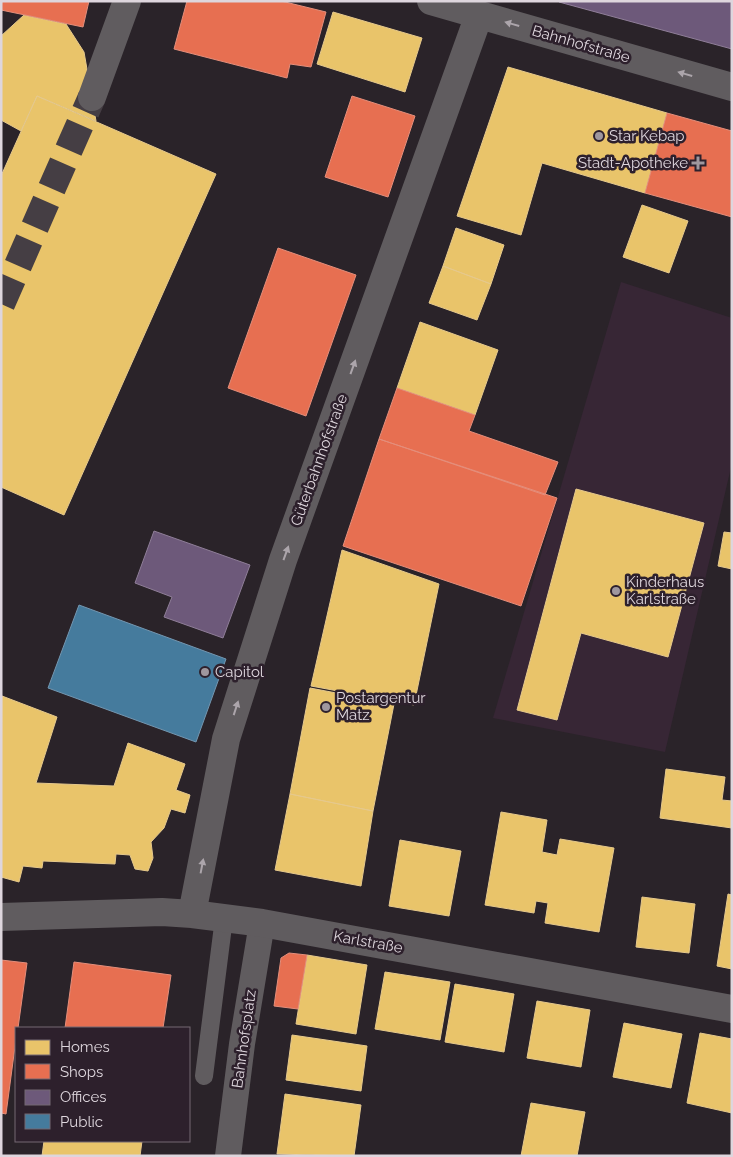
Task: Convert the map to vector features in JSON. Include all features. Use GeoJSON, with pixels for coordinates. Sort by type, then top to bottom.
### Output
{"type":"FeatureCollection","features":[{"type":"Feature","properties":{"kind":"street"},"geometry":{"type":"LineString","coordinates":[[92,96],[126,1]]}},
{"type":"Feature","properties":{"kind":"street","name":"Bahnhofstraße"},"geometry":{"type":"LineString","coordinates":[[431,1],[482,8],[732,88]]}},
{"type":"Feature","properties":{"kind":"street","name":"Güterbahnhofstraße"},"geometry":{"type":"LineString","coordinates":[[192,914],[226,739],[283,560],[482,8]]}},
{"type":"Feature","properties":{"kind":"street","name":"Karlstraße"},"geometry":{"type":"LineString","coordinates":[[1,916],[162,912],[224,918],[262,923],[732,1009]]}},
{"type":"Feature","properties":{"kind":"street","name":"Bahnhofsplatz"},"geometry":{"type":"LineString","coordinates":[[228,1156],[242,1044],[262,923]]}},
{"type":"Feature","properties":{"kind":"lane"},"geometry":{"type":"LineString","coordinates":[[204,1076],[224,918]]}},
{"type":"Feature","properties":{"kind":"shaded area","name":"Kinderhaus Karlstraße"},"geometry":{"type":"Polygon","coordinates":[[[621,282],[732,318],[732,463],[665,752],[493,718],[621,282]]]}},
{"type":"Feature","properties":{"kind":"building: Homes"},"geometry":{"type":"Polygon","coordinates":[[[333,12],[422,38],[405,92],[317,64],[333,12]]]}},
{"type":"Feature","properties":{"kind":"building: Homes"},"geometry":{"type":"Polygon","coordinates":[[[24,15],[66,24],[84,52],[96,121],[37,96],[21,131],[1,120],[1,36],[24,15]]]}},
{"type":"Feature","properties":{"kind":"building: Homes"},"geometry":{"type":"Polygon","coordinates":[[[508,67],[667,113],[645,193],[542,163],[521,235],[457,216],[508,67]]]}},
{"type":"Feature","properties":{"kind":"building: Homes"},"geometry":{"type":"Polygon","coordinates":[[[37,96],[216,174],[64,515],[1,487],[1,176],[37,96]]]}},
{"type":"Feature","properties":{"kind":"building: Homes"},"geometry":{"type":"Polygon","coordinates":[[[642,205],[688,221],[669,273],[623,257],[642,205]]]}},
{"type":"Feature","properties":{"kind":"building: Homes"},"geometry":{"type":"Polygon","coordinates":[[[456,228],[504,245],[491,284],[443,266],[456,228]]]}},
{"type":"Feature","properties":{"kind":"building: Homes"},"geometry":{"type":"Polygon","coordinates":[[[443,266],[491,284],[477,320],[429,303],[443,266]]]}},
{"type":"Feature","properties":{"kind":"building: Homes"},"geometry":{"type":"Polygon","coordinates":[[[420,322],[498,350],[475,415],[397,388],[420,322]]]}},
{"type":"Feature","properties":{"kind":"building: Homes"},"geometry":{"type":"Polygon","coordinates":[[[576,489],[704,523],[668,657],[581,633],[557,720],[517,710],[576,489]]]}},
{"type":"Feature","properties":{"kind":"building: Homes"},"geometry":{"type":"Polygon","coordinates":[[[724,532],[732,533],[732,569],[718,566],[724,532]]]}},
{"type":"Feature","properties":{"kind":"building: Homes"},"geometry":{"type":"Polygon","coordinates":[[[342,550],[439,584],[414,705],[311,686],[342,550]]]}},
{"type":"Feature","properties":{"kind":"building: Homes"},"geometry":{"type":"Polygon","coordinates":[[[310,688],[394,704],[373,811],[290,794],[310,688]]]}},
{"type":"Feature","properties":{"kind":"building: Homes"},"geometry":{"type":"Polygon","coordinates":[[[2,696],[57,717],[36,783],[114,786],[128,743],[185,764],[176,790],[190,795],[185,813],[171,809],[164,828],[151,842],[153,858],[148,871],[135,869],[130,855],[116,854],[115,864],[43,861],[42,868],[23,866],[19,882],[1,877],[2,696]]]}},
{"type":"Feature","properties":{"kind":"building: Homes"},"geometry":{"type":"Polygon","coordinates":[[[666,769],[725,777],[722,800],[732,801],[732,828],[660,818],[666,769]]]}},
{"type":"Feature","properties":{"kind":"building: Homes"},"geometry":{"type":"Polygon","coordinates":[[[290,794],[373,811],[361,886],[275,870],[290,794]]]}},
{"type":"Feature","properties":{"kind":"building: Homes"},"geometry":{"type":"Polygon","coordinates":[[[501,812],[547,820],[542,852],[557,855],[560,839],[614,848],[599,932],[545,923],[548,903],[536,901],[534,913],[485,905],[501,812]]]}},
{"type":"Feature","properties":{"kind":"building: Homes"},"geometry":{"type":"Polygon","coordinates":[[[400,840],[461,851],[449,916],[389,906],[400,840]]]}},
{"type":"Feature","properties":{"kind":"building: Homes"},"geometry":{"type":"Polygon","coordinates":[[[728,894],[732,895],[732,969],[717,966],[728,894]]]}},
{"type":"Feature","properties":{"kind":"building: Homes"},"geometry":{"type":"Polygon","coordinates":[[[642,897],[695,904],[689,953],[636,947],[642,897]]]}},
{"type":"Feature","properties":{"kind":"building: Homes"},"geometry":{"type":"Polygon","coordinates":[[[307,955],[367,965],[356,1034],[296,1024],[307,955]]]}},
{"type":"Feature","properties":{"kind":"building: Homes"},"geometry":{"type":"Polygon","coordinates":[[[385,972],[450,982],[440,1040],[375,1029],[385,972]]]}},
{"type":"Feature","properties":{"kind":"building: Homes"},"geometry":{"type":"Polygon","coordinates":[[[455,984],[514,994],[504,1052],[445,1042],[455,984]]]}},
{"type":"Feature","properties":{"kind":"building: Homes"},"geometry":{"type":"Polygon","coordinates":[[[537,1001],[590,1010],[581,1067],[527,1058],[537,1001]]]}},
{"type":"Feature","properties":{"kind":"building: Homes"},"geometry":{"type":"Polygon","coordinates":[[[624,1023],[682,1034],[671,1088],[613,1077],[624,1023]]]}},
{"type":"Feature","properties":{"kind":"building: Homes"},"geometry":{"type":"Polygon","coordinates":[[[700,1033],[732,1039],[732,1113],[687,1103],[700,1033]]]}},
{"type":"Feature","properties":{"kind":"building: Homes"},"geometry":{"type":"Polygon","coordinates":[[[292,1035],[367,1046],[361,1091],[286,1080],[292,1035]]]}},
{"type":"Feature","properties":{"kind":"building: Homes"},"geometry":{"type":"Polygon","coordinates":[[[285,1094],[361,1105],[354,1156],[277,1154],[285,1094]]]}},
{"type":"Feature","properties":{"kind":"building: Homes"},"geometry":{"type":"Polygon","coordinates":[[[531,1103],[585,1112],[577,1156],[521,1156],[531,1103]]]}},
{"type":"Feature","properties":{"kind":"building: Homes"},"geometry":{"type":"Polygon","coordinates":[[[44,1142],[142,1142],[140,1156],[42,1156],[44,1142]]]}},
{"type":"Feature","properties":{"kind":"building: Shops"},"geometry":{"type":"Polygon","coordinates":[[[2,1],[89,1],[83,27],[1,10],[2,1]]]}},
{"type":"Feature","properties":{"kind":"building: Shops"},"geometry":{"type":"Polygon","coordinates":[[[187,1],[281,1],[326,12],[311,67],[290,64],[287,78],[174,49],[187,1]]]}},
{"type":"Feature","properties":{"kind":"building: Shops"},"geometry":{"type":"Polygon","coordinates":[[[352,96],[415,116],[388,197],[325,177],[352,96]]]}},
{"type":"Feature","properties":{"kind":"building: Shops"},"geometry":{"type":"Polygon","coordinates":[[[667,113],[732,131],[732,217],[645,193],[667,113]]]}},
{"type":"Feature","properties":{"kind":"building: Shops"},"geometry":{"type":"Polygon","coordinates":[[[278,248],[356,275],[306,416],[228,388],[278,248]]]}},
{"type":"Feature","properties":{"kind":"building: Shops"},"geometry":{"type":"Polygon","coordinates":[[[397,388],[475,415],[469,431],[558,462],[545,495],[379,439],[397,388]]]}},
{"type":"Feature","properties":{"kind":"building: Shops"},"geometry":{"type":"Polygon","coordinates":[[[379,439],[557,498],[521,606],[343,546],[379,439]]]}},
{"type":"Feature","properties":{"kind":"building: Shops"},"geometry":{"type":"Polygon","coordinates":[[[289,953],[307,955],[298,1009],[274,1006],[281,958],[289,953]]]}},
{"type":"Feature","properties":{"kind":"building: Shops"},"geometry":{"type":"Polygon","coordinates":[[[1,960],[27,963],[18,1027],[15,1027],[15,1046],[6,1114],[1,1113],[1,960]]]}},
{"type":"Feature","properties":{"kind":"building: Shops"},"geometry":{"type":"Polygon","coordinates":[[[74,962],[171,975],[163,1027],[65,1027],[74,962]]]}},
{"type":"Feature","properties":{"kind":"building: Offices"},"geometry":{"type":"Polygon","coordinates":[[[732,1],[732,49],[559,2],[732,1]]]}},
{"type":"Feature","properties":{"kind":"building: Offices"},"geometry":{"type":"Polygon","coordinates":[[[154,531],[250,565],[223,638],[164,617],[172,597],[135,583],[154,531]]]}},
{"type":"Feature","properties":{"kind":"building: Public"},"geometry":{"type":"Polygon","coordinates":[[[79,605],[226,659],[196,742],[48,688],[79,605]]]}},
{"type":"Feature","properties":{"kind":"tunnel"},"geometry":{"type":"LineString","coordinates":[[1,304],[92,97]]}},
{"type":"Feature","properties":{"kind":"place","name":"Star Kebap"},"geometry":{"type":"Point","coordinates":[599,136]}},
{"type":"Feature","properties":{"kind":"place","name":"Stadt-Apotheke"},"geometry":{"type":"Point","coordinates":[698,163]}},
{"type":"Feature","properties":{"kind":"place","name":"Kinderhaus Karlstraße"},"geometry":{"type":"Point","coordinates":[616,591]}},
{"type":"Feature","properties":{"kind":"place","name":"Capitol"},"geometry":{"type":"Point","coordinates":[205,672]}},
{"type":"Feature","properties":{"kind":"place","name":"Postargentur Matz"},"geometry":{"type":"Point","coordinates":[326,707]}}]}
